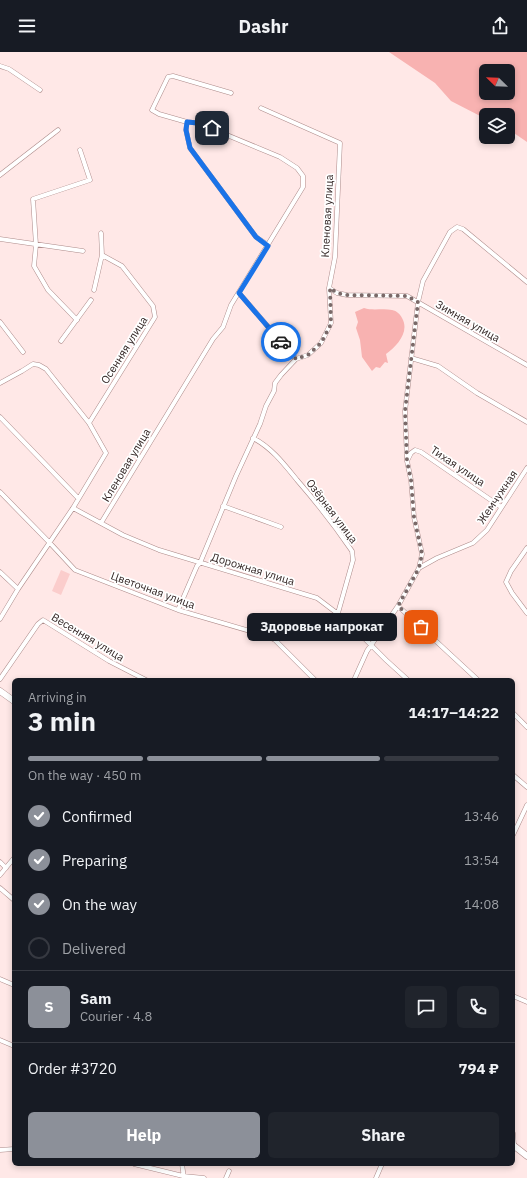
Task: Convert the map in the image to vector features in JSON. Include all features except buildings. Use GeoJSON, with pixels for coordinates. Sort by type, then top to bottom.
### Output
{"type":"FeatureCollection","features":[{"type":"Feature","properties":{"kind":"street"},"geometry":{"type":"LineString","coordinates":[[0,66],[9,69],[40,90]]}},
{"type":"Feature","properties":{"kind":"street"},"geometry":{"type":"LineString","coordinates":[[231,93],[173,76],[168,77],[152,110],[159,114],[187,122],[186,130],[190,148],[256,237],[268,246]]}},
{"type":"Feature","properties":{"kind":"street","name":"Кленовая улица"},"geometry":{"type":"LineString","coordinates":[[178,610],[197,566],[200,563],[223,506],[274,391],[275,383],[281,374],[296,359],[308,355],[321,343],[331,324],[330,288],[335,257],[340,143],[261,108]]}},
{"type":"Feature","properties":{"kind":"street","name":"Кленовая улица"},"geometry":{"type":"LineString","coordinates":[[101,523],[213,339],[223,327],[231,305],[303,186],[303,176],[297,168],[280,157],[198,123],[187,122]]}},
{"type":"Feature","properties":{"kind":"street"},"geometry":{"type":"LineString","coordinates":[[0,175],[58,130]]}},
{"type":"Feature","properties":{"kind":"street"},"geometry":{"type":"LineString","coordinates":[[77,320],[48,290],[34,266],[36,245],[33,199],[90,180],[80,150]]}},
{"type":"Feature","properties":{"kind":"street"},"geometry":{"type":"LineString","coordinates":[[355,678],[367,651],[372,646],[398,606],[419,568],[422,554],[414,517],[411,480],[407,461],[405,411],[418,302],[423,281],[450,232],[457,226],[463,229],[527,282]]}},
{"type":"Feature","properties":{"kind":"street"},"geometry":{"type":"LineString","coordinates":[[94,290],[102,255],[101,233]]}},
{"type":"Feature","properties":{"kind":"street"},"geometry":{"type":"LineString","coordinates":[[0,239],[36,245],[83,250]]}},
{"type":"Feature","properties":{"kind":"street","name":"Осенняя улица"},"geometry":{"type":"LineString","coordinates":[[89,423],[156,318],[153,306],[122,266],[102,255]]}},
{"type":"Feature","properties":{"kind":"street","name":"Зимняя улица"},"geometry":{"type":"LineString","coordinates":[[330,288],[337,293],[347,295],[407,296],[527,366]]}},
{"type":"Feature","properties":{"kind":"street"},"geometry":{"type":"LineString","coordinates":[[239,293],[296,359]]}},
{"type":"Feature","properties":{"kind":"street"},"geometry":{"type":"LineString","coordinates":[[61,342],[91,300]]}},
{"type":"Feature","properties":{"kind":"street"},"geometry":{"type":"LineString","coordinates":[[0,322],[23,352]]}},
{"type":"Feature","properties":{"kind":"street"},"geometry":{"type":"LineString","coordinates":[[411,358],[438,366],[464,384],[527,422]]}},
{"type":"Feature","properties":{"kind":"street"},"geometry":{"type":"LineString","coordinates":[[0,383],[33,364],[39,365],[46,369],[89,423],[106,453],[73,508],[18,589],[0,619]]}},
{"type":"Feature","properties":{"kind":"street"},"geometry":{"type":"LineString","coordinates":[[0,418],[34,451],[78,498]]}},
{"type":"Feature","properties":{"kind":"street","name":"Озёрная улица"},"geometry":{"type":"LineString","coordinates":[[253,438],[264,444],[275,453],[312,496],[352,551],[353,560],[338,613]]}},
{"type":"Feature","properties":{"kind":"street","name":"Тихая улица"},"geometry":{"type":"LineString","coordinates":[[407,461],[411,453],[415,450],[421,452],[501,507]]}},
{"type":"Feature","properties":{"kind":"street","name":"Жемчужная"},"geometry":{"type":"LineString","coordinates":[[419,568],[437,558],[473,543],[487,530],[527,468]]}},
{"type":"Feature","properties":{"kind":"street","name":"Цветочная улица"},"geometry":{"type":"LineString","coordinates":[[0,492],[50,542],[74,570],[178,610],[276,640],[313,678]]}},
{"type":"Feature","properties":{"kind":"street"},"geometry":{"type":"LineString","coordinates":[[223,506],[281,527]]}},
{"type":"Feature","properties":{"kind":"street","name":"Дорожная улица"},"geometry":{"type":"LineString","coordinates":[[73,508],[123,535],[152,547],[317,598],[338,613],[406,678]]}},
{"type":"Feature","properties":{"kind":"street"},"geometry":{"type":"LineString","coordinates":[[527,548],[511,571],[506,582],[512,593],[527,613]]}},
{"type":"Feature","properties":{"kind":"street"},"geometry":{"type":"LineString","coordinates":[[0,572],[18,589]]}},
{"type":"Feature","properties":{"kind":"street"},"geometry":{"type":"LineString","coordinates":[[398,606],[476,678]]}},
{"type":"Feature","properties":{"kind":"street","name":"Весенняя улица"},"geometry":{"type":"LineString","coordinates":[[0,679],[38,624],[44,620],[109,661],[142,678]]}},
{"type":"Feature","properties":{"kind":"street"},"geometry":{"type":"LineString","coordinates":[[0,691],[12,700]]}},
{"type":"Feature","properties":{"kind":"street"},"geometry":{"type":"LineString","coordinates":[[515,715],[527,727]]}},
{"type":"Feature","properties":{"kind":"street"},"geometry":{"type":"LineString","coordinates":[[515,776],[527,787]]}},
{"type":"Feature","properties":{"kind":"street"},"geometry":{"type":"LineString","coordinates":[[515,831],[527,805]]}},
{"type":"Feature","properties":{"kind":"street"},"geometry":{"type":"LineString","coordinates":[[0,875],[12,860]]}},
{"type":"Feature","properties":{"kind":"street"},"geometry":{"type":"LineString","coordinates":[[0,862],[6,868]]}},
{"type":"Feature","properties":{"kind":"street"},"geometry":{"type":"LineString","coordinates":[[0,888],[12,898]]}},
{"type":"Feature","properties":{"kind":"street"},"geometry":{"type":"LineString","coordinates":[[0,979],[12,984]]}},
{"type":"Feature","properties":{"kind":"street"},"geometry":{"type":"LineString","coordinates":[[515,997],[527,1002]]}},
{"type":"Feature","properties":{"kind":"street"},"geometry":{"type":"LineString","coordinates":[[0,1040],[12,1045]]}},
{"type":"Feature","properties":{"kind":"street"},"geometry":{"type":"LineString","coordinates":[[515,1147],[527,1156]]}},
{"type":"Feature","properties":{"kind":"street"},"geometry":{"type":"LineString","coordinates":[[0,1150],[12,1149]]}},
{"type":"Feature","properties":{"kind":"street"},"geometry":{"type":"LineString","coordinates":[[142,1166],[183,1177],[204,1178]]}},
{"type":"Feature","properties":{"kind":"street"},"geometry":{"type":"LineString","coordinates":[[182,1166],[183,1177]]}},
{"type":"Feature","properties":{"kind":"street"},"geometry":{"type":"LineString","coordinates":[[376,1178],[381,1166]]}},
{"type":"Feature","properties":{"kind":"street"},"geometry":{"type":"LineString","coordinates":[[226,1178],[229,1171]]}},
{"type":"Feature","properties":{"kind":"shaded area"},"geometry":{"type":"Polygon","coordinates":[[[389,52],[527,52],[527,142],[515,134],[515,108],[479,108],[479,115],[451,101],[435,83],[389,52]]]}},
{"type":"Feature","properties":{"kind":"shaded area"},"geometry":{"type":"Polygon","coordinates":[[[364,308],[394,310],[400,315],[404,323],[401,338],[398,343],[386,354],[388,363],[385,362],[380,368],[376,367],[372,371],[362,357],[360,340],[356,328],[358,322],[355,312],[364,308]]]}},
{"type":"Feature","properties":{"kind":"shaded area"},"geometry":{"type":"Polygon","coordinates":[[[61,570],[70,574],[61,595],[52,591],[61,570]]]}},
{"type":"Feature","properties":{"kind":"way so far"},"geometry":{"type":"LineString","coordinates":[[281,342],[296,359],[308,355],[321,343],[331,324],[330,288],[337,293],[347,295],[407,296],[418,302],[405,411],[407,461],[411,480],[414,517],[422,554],[419,568],[398,606],[421,627]]}},
{"type":"Feature","properties":{"kind":"place","name":"Здоровье напрокат"},"geometry":{"type":"Point","coordinates":[421,627]}},
{"type":"Feature","properties":{"kind":"route"},"geometry":{"type":"LineString","coordinates":[[212,128],[198,123],[187,122],[186,130],[190,148],[256,237],[268,246],[239,293],[281,342]]}}]}
